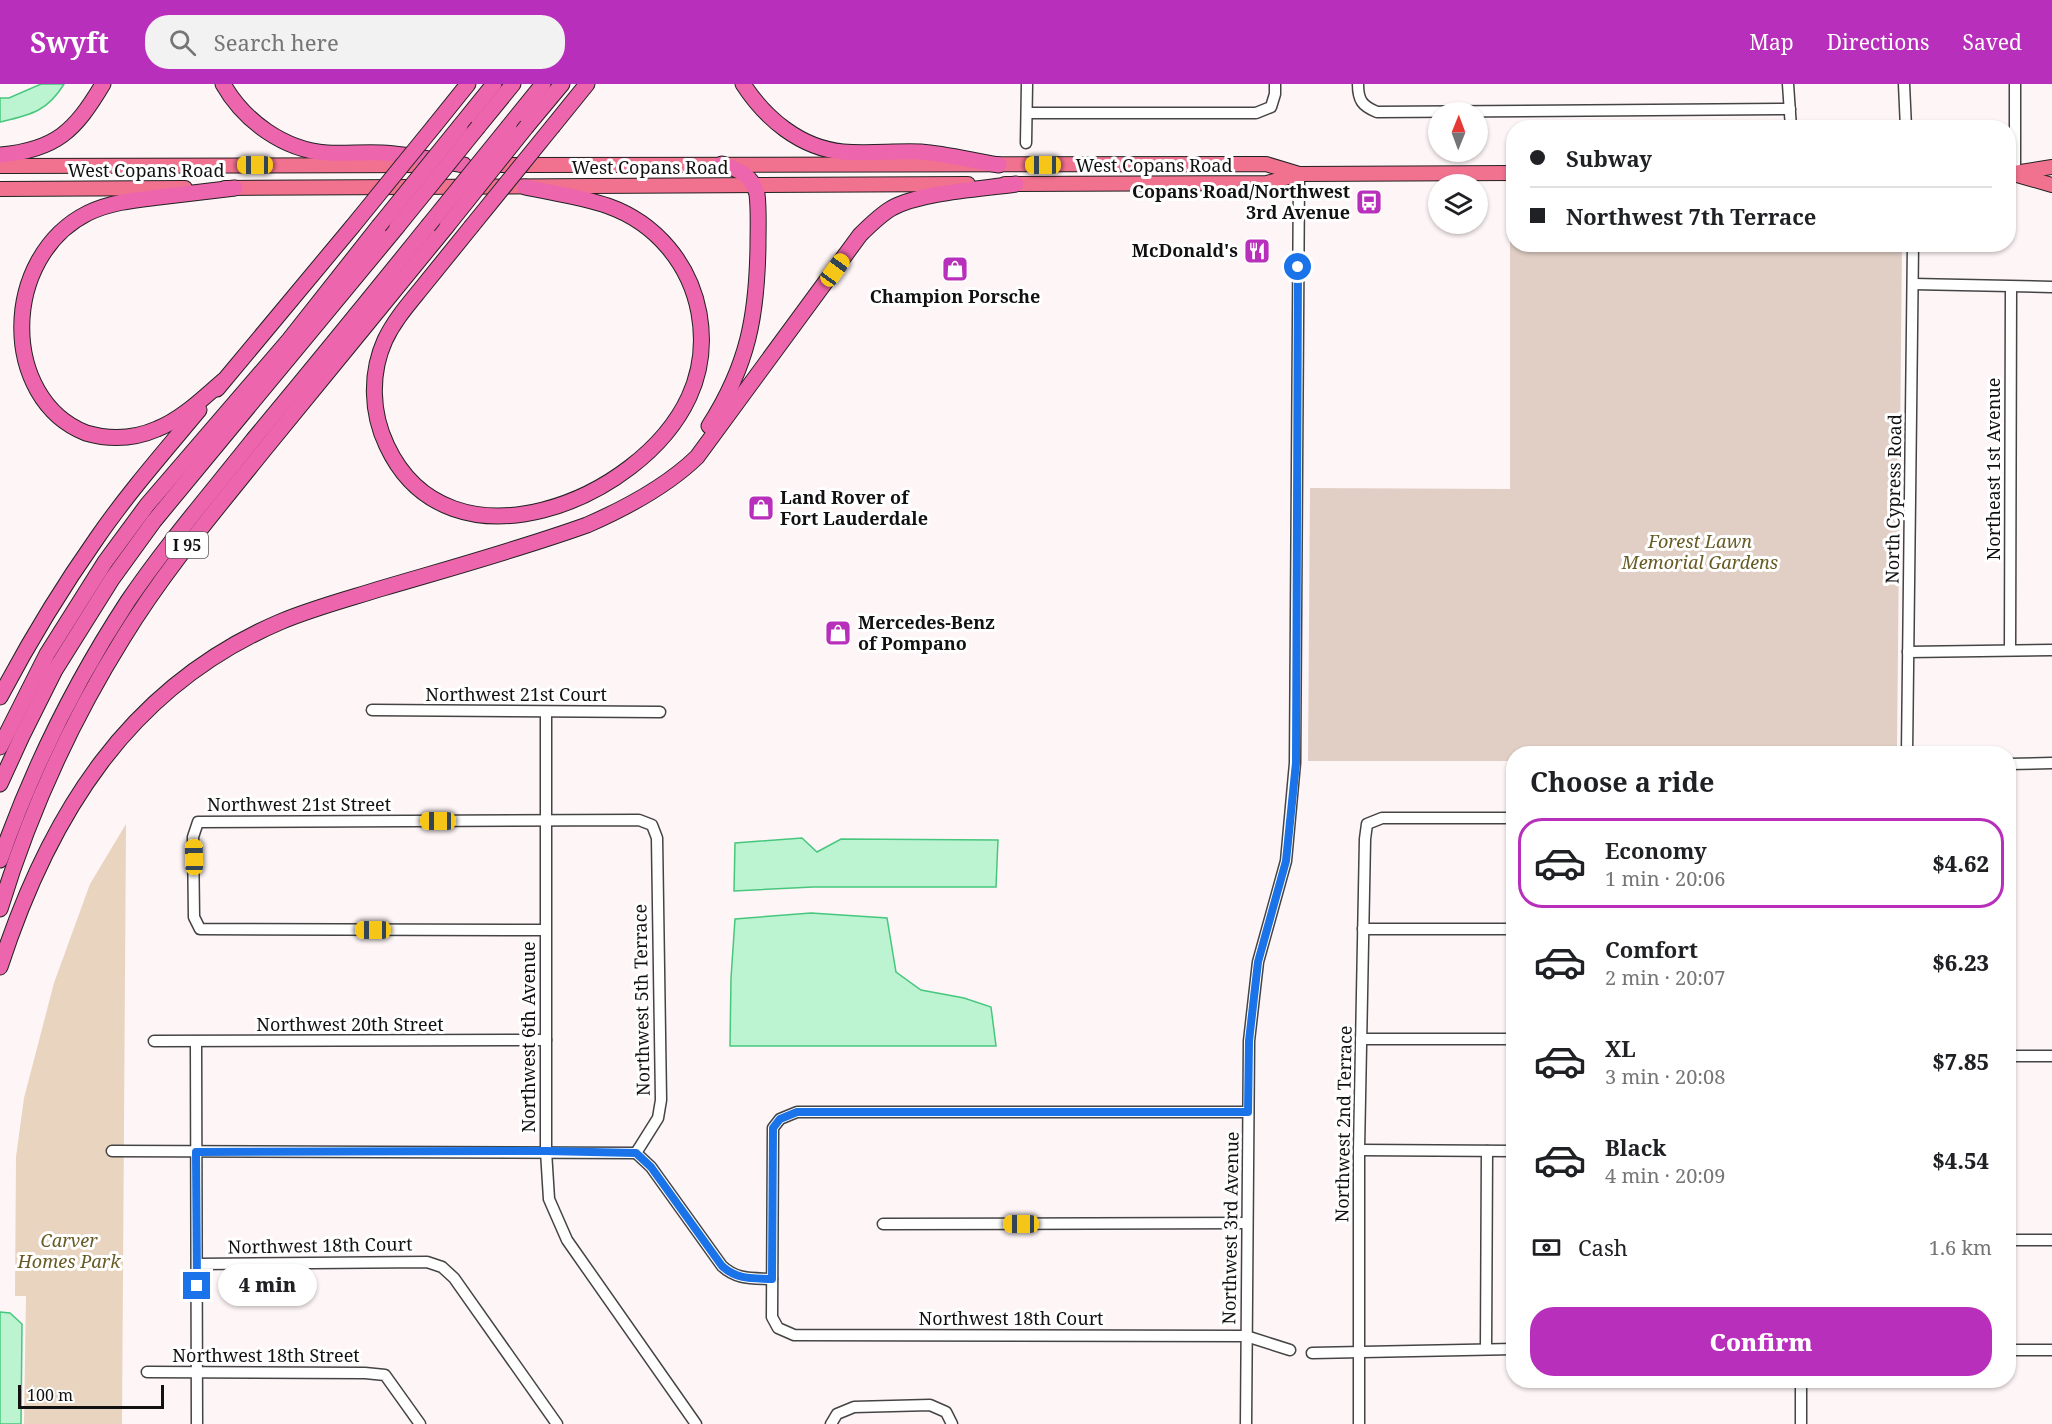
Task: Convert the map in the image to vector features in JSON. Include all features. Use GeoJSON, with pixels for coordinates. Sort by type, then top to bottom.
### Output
{"type":"FeatureCollection","features":[{"type":"Feature","properties":{"kind":"highway"},"geometry":{"type":"LineString","coordinates":[[0,155],[30,151],[57,140],[84,114],[103,84]]}},
{"type":"Feature","properties":{"kind":"highway"},"geometry":{"type":"LineString","coordinates":[[223,84],[235,102],[251,119],[270,133],[303,148],[327,153],[383,153],[464,165]]}},
{"type":"Feature","properties":{"kind":"highway"},"geometry":{"type":"LineString","coordinates":[[0,698],[45,616],[97,537],[148,471],[468,84]]}},
{"type":"Feature","properties":{"kind":"highway"},"geometry":{"type":"LineString","coordinates":[[0,747],[47,654],[105,562],[147,505],[289,340],[494,84]]}},
{"type":"Feature","properties":{"kind":"highway"},"geometry":{"type":"LineString","coordinates":[[0,784],[55,670],[112,579],[154,521],[513,84]]}},
{"type":"Feature","properties":{"kind":"highway"},"geometry":{"type":"LineString","coordinates":[[0,860],[53,732],[92,660],[129,601],[192,516],[543,84]]}},
{"type":"Feature","properties":{"kind":"highway","name":"I 95"},"geometry":{"type":"LineString","coordinates":[[0,909],[17,855],[57,759],[89,696],[142,608],[205,523],[562,84]]}},
{"type":"Feature","properties":{"kind":"highway"},"geometry":{"type":"LineString","coordinates":[[525,187],[608,206],[633,217],[650,229],[673,253],[686,273],[695,295],[701,326],[701,350],[696,379],[684,406],[669,428],[650,449],[616,476],[579,497],[541,511],[507,517],[485,516],[464,512],[443,504],[417,486],[402,471],[385,443],[378,423],[375,383],[378,362],[385,341],[402,312],[586,84]]}},
{"type":"Feature","properties":{"kind":"highway"},"geometry":{"type":"LineString","coordinates":[[743,84],[755,102],[778,124],[797,137],[816,145],[844,152],[922,152],[999,165]]}},
{"type":"Feature","properties":{"kind":"highway"},"geometry":{"type":"LineString","coordinates":[[636,500],[675,466],[701,439],[724,401],[748,343],[756,305],[758,199],[755,186],[744,173],[722,164]]}},
{"type":"Feature","properties":{"kind":"highway"},"geometry":{"type":"LineString","coordinates":[[0,967],[14,925],[40,862],[77,794],[97,765],[122,736],[158,700],[201,666],[246,638],[297,616],[570,531],[603,518],[636,500],[674,477],[697,457],[860,236],[874,221],[898,205],[916,199],[1016,184]]}},
{"type":"Feature","properties":{"kind":"highway"},"geometry":{"type":"LineString","coordinates":[[223,381],[183,414],[158,429],[124,437],[93,435],[56,419],[32,396],[17,369],[9,333],[17,293],[30,265],[50,240],[73,221],[94,210],[121,202],[235,188]]}},
{"type":"Feature","properties":{"kind":"main road","name":"West Copans Road"},"geometry":{"type":"LineString","coordinates":[[0,166],[1266,164],[1299,174]]}},
{"type":"Feature","properties":{"kind":"main road"},"geometry":{"type":"LineString","coordinates":[[2016,173],[2052,167]]}},
{"type":"Feature","properties":{"kind":"main road","name":"West Copans Road"},"geometry":{"type":"LineString","coordinates":[[0,189],[1267,183],[1299,174],[1506,173]]}},
{"type":"Feature","properties":{"kind":"main road"},"geometry":{"type":"LineString","coordinates":[[2016,175],[2052,185]]}},
{"type":"Feature","properties":{"kind":"street"},"geometry":{"type":"LineString","coordinates":[[1026,143],[1027,84]]}},
{"type":"Feature","properties":{"kind":"street"},"geometry":{"type":"LineString","coordinates":[[1027,112],[1256,113],[1271,107],[1275,84]]}},
{"type":"Feature","properties":{"kind":"street"},"geometry":{"type":"LineString","coordinates":[[1358,84],[1358,98],[1365,108],[1377,112],[1790,109]]}},
{"type":"Feature","properties":{"kind":"street"},"geometry":{"type":"LineString","coordinates":[[1788,84],[1791,120]]}},
{"type":"Feature","properties":{"kind":"street"},"geometry":{"type":"LineString","coordinates":[[1904,84],[1906,120]]}},
{"type":"Feature","properties":{"kind":"street"},"geometry":{"type":"LineString","coordinates":[[2014,120],[2015,84]]}},
{"type":"Feature","properties":{"kind":"street","name":"Northwest 3rd Avenue"},"geometry":{"type":"LineString","coordinates":[[1246,1424],[1249,1041],[1258,962],[1286,861],[1296,763],[1299,174]]}},
{"type":"Feature","properties":{"kind":"street","name":"North Cypress Road"},"geometry":{"type":"LineString","coordinates":[[1907,746],[1913,252]]}},
{"type":"Feature","properties":{"kind":"street"},"geometry":{"type":"LineString","coordinates":[[1913,284],[2052,287]]}},
{"type":"Feature","properties":{"kind":"street","name":"Northeast 1st Avenue"},"geometry":{"type":"LineString","coordinates":[[2010,650],[2011,287]]}},
{"type":"Feature","properties":{"kind":"street"},"geometry":{"type":"LineString","coordinates":[[1908,652],[2052,650]]}},
{"type":"Feature","properties":{"kind":"street","name":"Northwest 21st Court"},"geometry":{"type":"LineString","coordinates":[[372,710],[660,712]]}},
{"type":"Feature","properties":{"kind":"street","name":"Northwest 6th Avenue"},"geometry":{"type":"LineString","coordinates":[[546,712],[546,1151],[549,1199],[567,1240],[696,1424]]}},
{"type":"Feature","properties":{"kind":"street"},"geometry":{"type":"LineString","coordinates":[[2016,764],[2052,764]]}},
{"type":"Feature","properties":{"kind":"street","name":"Northwest 2nd Terrace"},"geometry":{"type":"LineString","coordinates":[[1359,1424],[1359,1150],[1367,824],[1382,818],[1506,818]]}},
{"type":"Feature","properties":{"kind":"street","name":"Northwest 21st Street"},"geometry":{"type":"LineString","coordinates":[[545,930],[200,929],[194,917],[193,837],[198,822],[639,820],[652,825]]}},
{"type":"Feature","properties":{"kind":"street","name":"Northwest 5th Terrace"},"geometry":{"type":"LineString","coordinates":[[636,1153],[658,1118],[661,1100],[657,838],[652,825]]}},
{"type":"Feature","properties":{"kind":"street"},"geometry":{"type":"LineString","coordinates":[[1363,929],[1506,929]]}},
{"type":"Feature","properties":{"kind":"street"},"geometry":{"type":"LineString","coordinates":[[1361,1039],[1506,1039]]}},
{"type":"Feature","properties":{"kind":"street","name":"Northwest 20th Street"},"geometry":{"type":"LineString","coordinates":[[154,1041],[546,1040]]}},
{"type":"Feature","properties":{"kind":"street"},"geometry":{"type":"LineString","coordinates":[[196,1042],[197,1424]]}},
{"type":"Feature","properties":{"kind":"street"},"geometry":{"type":"LineString","coordinates":[[2016,1056],[2052,1056]]}},
{"type":"Feature","properties":{"kind":"street"},"geometry":{"type":"LineString","coordinates":[[111,1152],[546,1151],[636,1153],[651,1167],[722,1266],[740,1278],[772,1279],[773,1128],[780,1119],[797,1112],[1248,1112]]}},
{"type":"Feature","properties":{"kind":"street"},"geometry":{"type":"LineString","coordinates":[[1359,1150],[1506,1150]]}},
{"type":"Feature","properties":{"kind":"street"},"geometry":{"type":"LineString","coordinates":[[1486,1151],[1486,1349]]}},
{"type":"Feature","properties":{"kind":"street"},"geometry":{"type":"LineString","coordinates":[[884,1224],[1247,1223]]}},
{"type":"Feature","properties":{"kind":"street"},"geometry":{"type":"LineString","coordinates":[[2016,1240],[2052,1240]]}},
{"type":"Feature","properties":{"kind":"street","name":"Northwest 18th Court"},"geometry":{"type":"LineString","coordinates":[[197,1264],[427,1262],[442,1267],[454,1278],[557,1424]]}},
{"type":"Feature","properties":{"kind":"street","name":"Northwest 18th Court"},"geometry":{"type":"LineString","coordinates":[[772,1279],[772,1317],[778,1328],[794,1335],[1246,1336]]}},
{"type":"Feature","properties":{"kind":"street"},"geometry":{"type":"LineString","coordinates":[[1246,1336],[1290,1350]]}},
{"type":"Feature","properties":{"kind":"street"},"geometry":{"type":"LineString","coordinates":[[1312,1353],[1506,1349]]}},
{"type":"Feature","properties":{"kind":"street"},"geometry":{"type":"LineString","coordinates":[[2016,1350],[2052,1350]]}},
{"type":"Feature","properties":{"kind":"street","name":"Northwest 18th Street"},"geometry":{"type":"LineString","coordinates":[[147,1372],[385,1375],[420,1424]]}},
{"type":"Feature","properties":{"kind":"street"},"geometry":{"type":"LineString","coordinates":[[1801,1388],[1801,1424]]}},
{"type":"Feature","properties":{"kind":"street"},"geometry":{"type":"LineString","coordinates":[[831,1424],[837,1414],[854,1407],[930,1405],[946,1412],[952,1424]]}},
{"type":"Feature","properties":{"kind":"green space","name":"Forest Lawn Memorial Gardens"},"geometry":{"type":"Polygon","coordinates":[[[1510,252],[1902,252],[1897,746],[1506,746],[1506,761],[1308,761],[1310,488],[1510,489],[1510,252]]]}},
{"type":"Feature","properties":{"kind":"green space","name":"Carver Homes Park"},"geometry":{"type":"Polygon","coordinates":[[[126,824],[122,1424],[24,1424],[26,1296],[15,1296],[16,1157],[24,1098],[54,983],[90,884],[126,824]]]}},
{"type":"Feature","properties":{"kind":"shaded area"},"geometry":{"type":"Polygon","coordinates":[[[41,84],[64,84],[51,101],[37,111],[0,122],[0,98],[9,98],[41,84]]]}},
{"type":"Feature","properties":{"kind":"shaded area"},"geometry":{"type":"Polygon","coordinates":[[[802,838],[817,852],[841,839],[998,840],[996,887],[813,887],[734,891],[735,843],[802,838]]]}},
{"type":"Feature","properties":{"kind":"shaded area"},"geometry":{"type":"Polygon","coordinates":[[[811,913],[887,918],[896,972],[921,990],[964,998],[991,1007],[996,1046],[730,1046],[735,919],[811,913]]]}},
{"type":"Feature","properties":{"kind":"shaded area"},"geometry":{"type":"Polygon","coordinates":[[[0,1312],[10,1313],[22,1324],[21,1424],[0,1424],[0,1312]]]}},
{"type":"Feature","properties":{"kind":"place","name":"Copans Road/Northwest 3rd Avenue"},"geometry":{"type":"Point","coordinates":[1369,202]}},
{"type":"Feature","properties":{"kind":"place","name":"McDonald's"},"geometry":{"type":"Point","coordinates":[1257,251]}},
{"type":"Feature","properties":{"kind":"place","name":"Champion Porsche"},"geometry":{"type":"Point","coordinates":[955,269]}},
{"type":"Feature","properties":{"kind":"place","name":"Land Rover of Fort Lauderdale"},"geometry":{"type":"Point","coordinates":[761,508]}},
{"type":"Feature","properties":{"kind":"place","name":"Mercedes-Benz of Pompano"},"geometry":{"type":"Point","coordinates":[838,633]}},
{"type":"Feature","properties":{"kind":"route"},"geometry":{"type":"LineString","coordinates":[[197,1286],[196,1152],[636,1153],[651,1167],[722,1266],[740,1278],[772,1279],[773,1128],[780,1119],[797,1112],[1248,1112],[1249,1041],[1258,962],[1286,861],[1296,763],[1298,267]]}}]}
